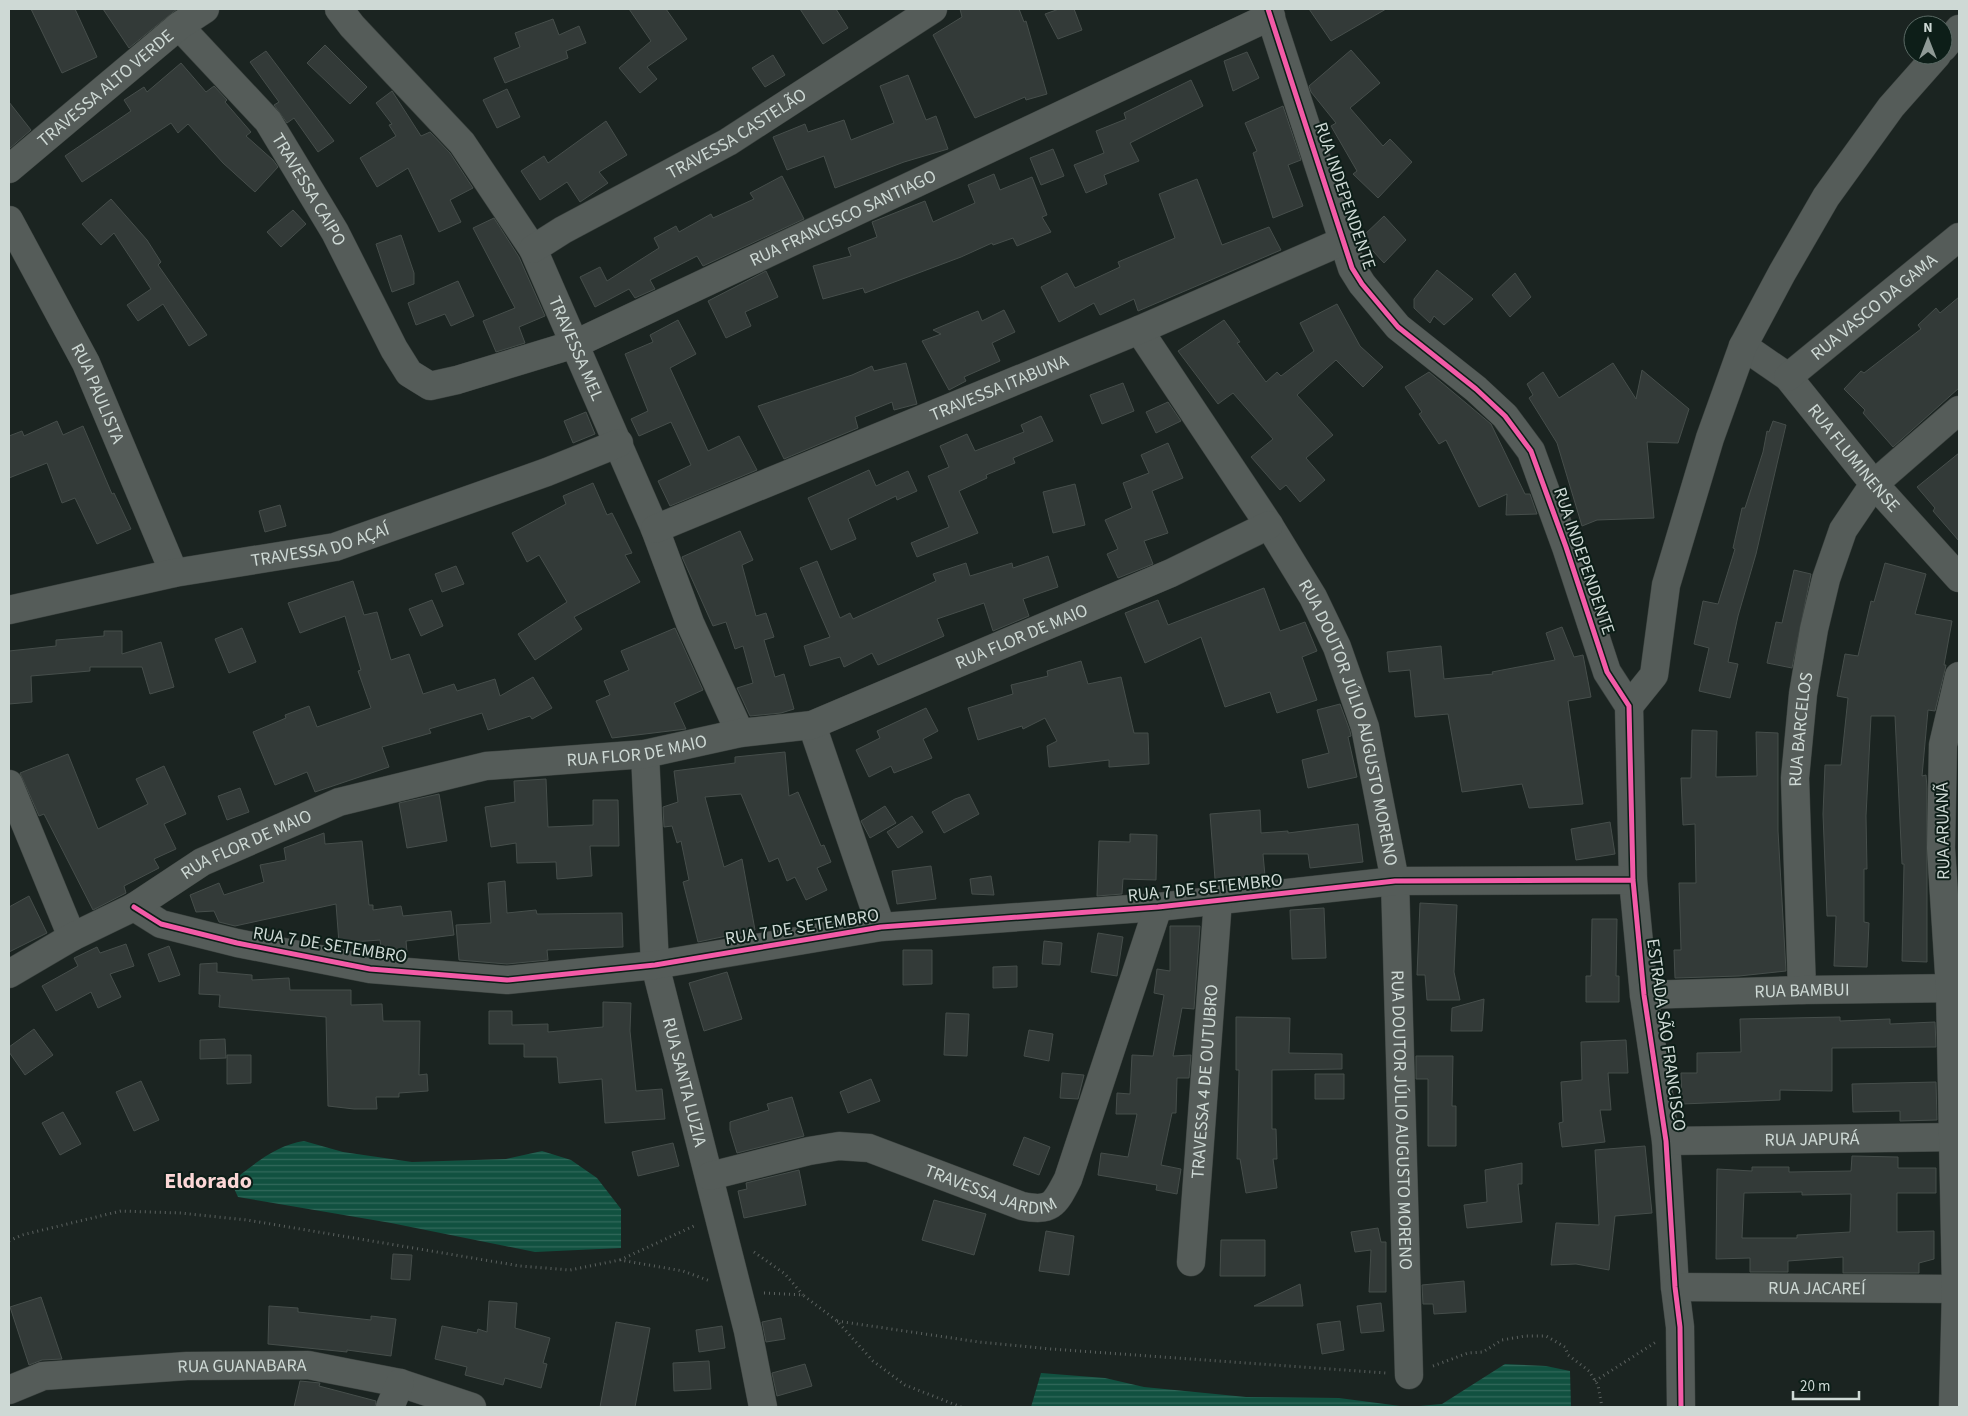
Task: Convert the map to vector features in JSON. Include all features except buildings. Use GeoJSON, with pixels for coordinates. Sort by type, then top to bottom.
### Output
{"type":"FeatureCollection","features":[{"type":"Feature","properties":{"kind":"street","name":"TRAVESSA ALTO VERDE"},"geometry":{"type":"LineString","coordinates":[[9,169],[178,26],[205,9]]}},
{"type":"Feature","properties":{"kind":"street","name":"TRAVESSA MEL"},"geometry":{"type":"LineString","coordinates":[[339,9],[352,26],[462,143],[533,249],[619,443],[655,529],[690,623],[740,733]]}},
{"type":"Feature","properties":{"kind":"street","name":"TRAVESSA CASTELÃO"},"geometry":{"type":"LineString","coordinates":[[533,249],[563,230],[728,142],[933,9]]}},
{"type":"Feature","properties":{"kind":"street","name":"RUA INDEPENDENTE"},"geometry":{"type":"LineString","coordinates":[[1270,12],[1352,268],[1362,284],[1398,326],[1499,411],[1531,451],[1566,547],[1607,672],[1629,706]]}},
{"type":"Feature","properties":{"kind":"street","name":"RUA FRANCISCO SANTIAGO"},"geometry":{"type":"LineString","coordinates":[[409,373],[430,386],[457,380],[575,344],[1270,12]]}},
{"type":"Feature","properties":{"kind":"street","name":"TRAVESSA CAIPO"},"geometry":{"type":"LineString","coordinates":[[178,26],[268,121],[335,232],[394,349],[409,373]]}},
{"type":"Feature","properties":{"kind":"street"},"geometry":{"type":"LineString","coordinates":[[1629,706],[1654,675],[1666,586],[1710,438],[1743,346],[1826,197],[1891,107],[1927,65]]}},
{"type":"Feature","properties":{"kind":"street","name":"RUA PAULISTA"},"geometry":{"type":"LineString","coordinates":[[9,220],[86,363],[174,572]]}},
{"type":"Feature","properties":{"kind":"street","name":"RUA VASCO DA GAMA"},"geometry":{"type":"LineString","coordinates":[[1788,377],[1959,237]]}},
{"type":"Feature","properties":{"kind":"street","name":"TRAVESSA ITABUNA"},"geometry":{"type":"LineString","coordinates":[[655,529],[1139,330],[1343,241]]}},
{"type":"Feature","properties":{"kind":"street","name":"RUA DOUTOR JÚLIO AUGUSTO MORENO"},"geometry":{"type":"LineString","coordinates":[[1139,330],[1269,525],[1313,597],[1337,647],[1365,728],[1395,881],[1410,1375]]}},
{"type":"Feature","properties":{"kind":"street","name":"RUA FLUMINENSE"},"geometry":{"type":"LineString","coordinates":[[1743,346],[1788,377],[1874,484],[1959,578]]}},
{"type":"Feature","properties":{"kind":"street","name":"RUA BARCELOS"},"geometry":{"type":"LineString","coordinates":[[1802,990],[1795,778],[1803,694],[1814,629],[1826,579],[1843,530],[1874,484],[1959,410]]}},
{"type":"Feature","properties":{"kind":"street","name":"TRAVESSA DO AÇAÍ"},"geometry":{"type":"LineString","coordinates":[[9,610],[174,572],[335,547],[547,472],[619,443]]}},
{"type":"Feature","properties":{"kind":"street","name":"RUA FLOR DE MAIO"},"geometry":{"type":"LineString","coordinates":[[9,974],[72,937],[134,908],[202,862],[339,802],[486,766],[645,754],[740,733],[812,724],[1171,573],[1269,525]]}},
{"type":"Feature","properties":{"kind":"street","name":"RUA ARUANÃ"},"geometry":{"type":"LineString","coordinates":[[1953,1407],[1958,1289],[1954,988],[1941,848],[1943,745],[1959,676]]}},
{"type":"Feature","properties":{"kind":"street","name":"ESTRADA SÃO FRANCISCO"},"geometry":{"type":"LineString","coordinates":[[1629,706],[1633,880],[1644,995],[1666,1141],[1675,1287],[1680,1327],[1681,1407]]}},
{"type":"Feature","properties":{"kind":"street"},"geometry":{"type":"LineString","coordinates":[[812,724],[881,927]]}},
{"type":"Feature","properties":{"kind":"street","name":"RUA SANTA LUZIA"},"geometry":{"type":"LineString","coordinates":[[645,754],[655,965],[748,1331],[763,1407]]}},
{"type":"Feature","properties":{"kind":"street"},"geometry":{"type":"LineString","coordinates":[[9,784],[72,937]]}},
{"type":"Feature","properties":{"kind":"street","name":"RUA 7 DE SETEMBRO"},"geometry":{"type":"LineString","coordinates":[[134,908],[161,924],[180,929],[237,943],[370,969],[507,980],[655,965],[881,927],[1158,908],[1395,881],[1633,880]]}},
{"type":"Feature","properties":{"kind":"street","name":"TRAVESSA 4 DE OUTUBRO"},"geometry":{"type":"LineString","coordinates":[[1191,1262],[1218,900]]}},
{"type":"Feature","properties":{"kind":"street","name":"TRAVESSA JARDIM"},"geometry":{"type":"LineString","coordinates":[[710,1176],[809,1150],[839,1146],[869,1148],[1022,1206],[1047,1208],[1055,1202],[1068,1179],[1158,908]]}},
{"type":"Feature","properties":{"kind":"street","name":"RUA BAMBUI"},"geometry":{"type":"LineString","coordinates":[[1644,995],[1954,988]]}},
{"type":"Feature","properties":{"kind":"street","name":"RUA JAPURÁ"},"geometry":{"type":"LineString","coordinates":[[1666,1141],[1956,1138]]}},
{"type":"Feature","properties":{"kind":"street","name":"RUA JACAREÍ"},"geometry":{"type":"LineString","coordinates":[[1675,1287],[1958,1289]]}},
{"type":"Feature","properties":{"kind":"street","name":"RUA GUANABARA"},"geometry":{"type":"LineString","coordinates":[[9,1390],[43,1376],[187,1366],[308,1365],[395,1395],[472,1407]]}},
{"type":"Feature","properties":{"kind":"path"},"geometry":{"type":"LineString","coordinates":[[9,1242],[22,1235],[121,1211],[180,1213],[247,1220],[520,1266],[570,1270],[620,1260],[721,1223],[785,1274],[803,1295],[837,1321],[873,1361],[905,1386],[961,1407]]}},
{"type":"Feature","properties":{"kind":"path"},"geometry":{"type":"LineString","coordinates":[[620,1260],[683,1271],[738,1292],[803,1295]]}},
{"type":"Feature","properties":{"kind":"path"},"geometry":{"type":"LineString","coordinates":[[837,1321],[979,1342],[1051,1349],[1410,1375],[1468,1353],[1483,1352],[1502,1340],[1525,1336],[1546,1336],[1564,1347],[1568,1354],[1589,1371],[1595,1381],[1602,1407]]}},
{"type":"Feature","properties":{"kind":"path"},"geometry":{"type":"LineString","coordinates":[[1595,1381],[1680,1327]]}},
{"type":"Feature","properties":{"kind":"shaded area"},"geometry":{"type":"Polygon","coordinates":[[[304,1141],[343,1152],[412,1162],[506,1159],[542,1151],[571,1160],[597,1178],[621,1209],[621,1248],[535,1252],[391,1223],[238,1197],[231,1182],[274,1151],[304,1141]]]}},
{"type":"Feature","properties":{"kind":"shaded area"},"geometry":{"type":"Polygon","coordinates":[[[1505,1364],[1546,1366],[1570,1371],[1571,1407],[1408,1407],[1442,1404],[1505,1364]]]}},
{"type":"Feature","properties":{"kind":"shaded area"},"geometry":{"type":"Polygon","coordinates":[[[1041,1373],[1105,1378],[1144,1387],[1246,1397],[1339,1398],[1408,1407],[1031,1407],[1041,1373]]]}},
{"type":"Feature","properties":{"kind":"cycle path"},"geometry":{"type":"LineString","coordinates":[[1268,9],[1352,268],[1362,284],[1398,327],[1476,389],[1505,416],[1531,451],[1566,547],[1607,672],[1629,706],[1633,880],[1644,995],[1666,1141],[1675,1287],[1680,1327],[1681,1407]]}},
{"type":"Feature","properties":{"kind":"cycle path"},"geometry":{"type":"LineString","coordinates":[[134,907],[161,924],[237,943],[370,969],[507,980],[655,965],[881,927],[1158,907],[1395,881],[1633,880]]}},
{"type":"Feature","properties":{"kind":"district","name":"Eldorado"},"geometry":{"type":"Point","coordinates":[208,1181]}}]}
